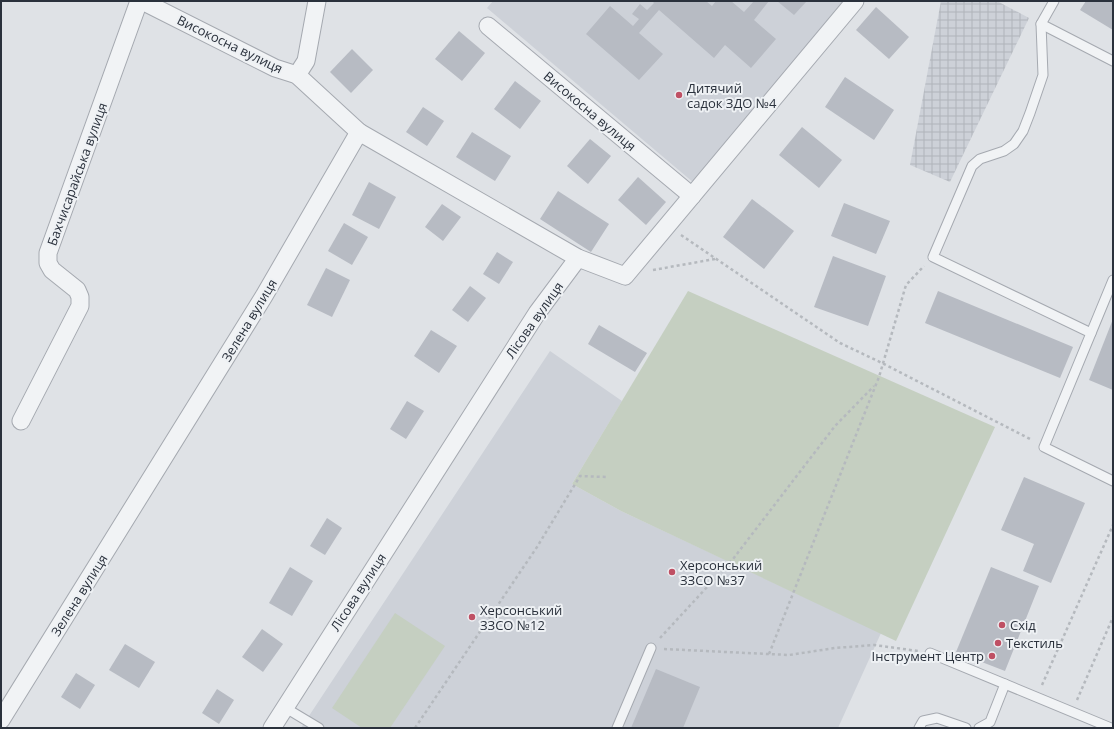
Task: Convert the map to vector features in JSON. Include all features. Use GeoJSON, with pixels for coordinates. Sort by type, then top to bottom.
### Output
{"type":"FeatureCollection","features":[{"type":"Feature","properties":{"kind":"street","name":"Високосна вулиця"},"geometry":{"type":"LineString","coordinates":[[141,1],[275,68],[297,75],[359,132]]}},
{"type":"Feature","properties":{"kind":"street","name":"Бахчисарайська вулиця"},"geometry":{"type":"LineString","coordinates":[[22,421],[80,306],[80,297],[77,290],[52,270],[48,263],[48,253],[141,1]]}},
{"type":"Feature","properties":{"kind":"street","name":"Високосна вулиця"},"geometry":{"type":"LineString","coordinates":[[297,75],[306,61],[317,1]]}},
{"type":"Feature","properties":{"kind":"street"},"geometry":{"type":"LineString","coordinates":[[359,132],[578,258],[625,276],[856,1]]}},
{"type":"Feature","properties":{"kind":"street","name":"Високосна вулиця"},"geometry":{"type":"LineString","coordinates":[[488,26],[692,196]]}},
{"type":"Feature","properties":{"kind":"street","name":"Зелена вулиця"},"geometry":{"type":"LineString","coordinates":[[1,720],[264,296],[359,132]]}},
{"type":"Feature","properties":{"kind":"street","name":"Лісова вулиця"},"geometry":{"type":"LineString","coordinates":[[272,728],[537,313],[578,258]]}},
{"type":"Feature","properties":{"kind":"lane"},"geometry":{"type":"LineString","coordinates":[[1054,1],[1041,24],[1043,75],[1022,131],[1014,144],[1004,151],[980,159],[972,166],[933,257],[1092,332]]}},
{"type":"Feature","properties":{"kind":"lane"},"geometry":{"type":"LineString","coordinates":[[1041,24],[1113,61]]}},
{"type":"Feature","properties":{"kind":"lane"},"geometry":{"type":"LineString","coordinates":[[1113,280],[1044,447],[1113,481]]}},
{"type":"Feature","properties":{"kind":"lane"},"geometry":{"type":"LineString","coordinates":[[617,728],[650,648]]}},
{"type":"Feature","properties":{"kind":"lane"},"geometry":{"type":"LineString","coordinates":[[930,653],[1111,728]]}},
{"type":"Feature","properties":{"kind":"lane"},"geometry":{"type":"LineString","coordinates":[[979,728],[990,722],[1005,684]]}},
{"type":"Feature","properties":{"kind":"lane"},"geometry":{"type":"LineString","coordinates":[[284,707],[319,728]]}},
{"type":"Feature","properties":{"kind":"lane"},"geometry":{"type":"LineString","coordinates":[[919,728],[922,721],[937,718],[966,728]]}},
{"type":"Feature","properties":{"kind":"path"},"geometry":{"type":"LineString","coordinates":[[667,226],[840,343],[882,363],[1044,447]]}},
{"type":"Feature","properties":{"kind":"path"},"geometry":{"type":"LineString","coordinates":[[769,654],[875,385],[906,285],[933,257]]}},
{"type":"Feature","properties":{"kind":"path"},"geometry":{"type":"LineString","coordinates":[[625,276],[716,258]]}},
{"type":"Feature","properties":{"kind":"path"},"geometry":{"type":"LineString","coordinates":[[650,648],[733,559],[835,426],[875,385]]}},
{"type":"Feature","properties":{"kind":"path"},"geometry":{"type":"LineString","coordinates":[[415,728],[537,547],[580,476],[606,477]]}},
{"type":"Feature","properties":{"kind":"path"},"geometry":{"type":"LineString","coordinates":[[1036,697],[1113,525]]}},
{"type":"Feature","properties":{"kind":"path"},"geometry":{"type":"LineString","coordinates":[[1072,712],[1113,617]]}},
{"type":"Feature","properties":{"kind":"path"},"geometry":{"type":"LineString","coordinates":[[650,648],[789,656],[835,648],[874,645],[930,653]]}},
{"type":"Feature","properties":{"kind":"shaded area","name":"Дитячий садок ЗДО №4"},"geometry":{"type":"Polygon","coordinates":[[[493,1],[846,1],[694,183],[487,8],[493,1]]]}},
{"type":"Feature","properties":{"kind":"shaded area"},"geometry":{"type":"Polygon","coordinates":[[[941,1],[997,1],[1029,18],[950,182],[910,165],[941,1]]]}},
{"type":"Feature","properties":{"kind":"shaded area"},"geometry":{"type":"Polygon","coordinates":[[[550,351],[622,401],[572,484],[621,511],[881,633],[838,728],[301,728],[550,351]]]}},
{"type":"Feature","properties":{"kind":"green space"},"geometry":{"type":"Polygon","coordinates":[[[688,291],[995,427],[896,641],[621,511],[572,484],[688,291]]]}},
{"type":"Feature","properties":{"kind":"green space"},"geometry":{"type":"Polygon","coordinates":[[[395,613],[445,646],[390,728],[362,728],[332,708],[395,613]]]}},
{"type":"Feature","properties":{"kind":"building"},"geometry":{"type":"Polygon","coordinates":[[[652,1],[706,1],[712,6],[716,1],[731,1],[744,12],[754,1],[769,1],[754,20],[776,39],[751,68],[725,45],[714,58],[659,10],[639,33],[663,54],[639,80],[586,34],[610,6],[633,26],[639,19],[632,14],[640,4],[647,10],[654,3],[652,1]]]}},
{"type":"Feature","properties":{"kind":"building"},"geometry":{"type":"Polygon","coordinates":[[[777,1],[807,1],[794,15],[777,1]]]}},
{"type":"Feature","properties":{"kind":"building"},"geometry":{"type":"Polygon","coordinates":[[[1086,1],[1113,1],[1113,30],[1080,10],[1086,1]]]}},
{"type":"Feature","properties":{"kind":"building"},"geometry":{"type":"Polygon","coordinates":[[[876,7],[909,37],[889,59],[856,30],[876,7]]]}},
{"type":"Feature","properties":{"kind":"building"},"geometry":{"type":"Polygon","coordinates":[[[459,31],[485,53],[462,81],[435,59],[459,31]]]}},
{"type":"Feature","properties":{"kind":"building"},"geometry":{"type":"Polygon","coordinates":[[[352,49],[373,70],[351,93],[330,72],[352,49]]]}},
{"type":"Feature","properties":{"kind":"building"},"geometry":{"type":"Polygon","coordinates":[[[845,77],[894,110],[874,140],[825,107],[845,77]]]}},
{"type":"Feature","properties":{"kind":"building"},"geometry":{"type":"Polygon","coordinates":[[[515,81],[541,101],[520,129],[494,109],[515,81]]]}},
{"type":"Feature","properties":{"kind":"building"},"geometry":{"type":"Polygon","coordinates":[[[423,107],[444,121],[427,146],[406,132],[423,107]]]}},
{"type":"Feature","properties":{"kind":"building"},"geometry":{"type":"Polygon","coordinates":[[[802,127],[842,160],[819,188],[779,155],[802,127]]]}},
{"type":"Feature","properties":{"kind":"building"},"geometry":{"type":"Polygon","coordinates":[[[472,132],[511,156],[495,181],[456,157],[472,132]]]}},
{"type":"Feature","properties":{"kind":"building"},"geometry":{"type":"Polygon","coordinates":[[[590,139],[611,156],[588,184],[567,166],[590,139]]]}},
{"type":"Feature","properties":{"kind":"building"},"geometry":{"type":"Polygon","coordinates":[[[638,177],[666,202],[646,225],[618,200],[638,177]]]}},
{"type":"Feature","properties":{"kind":"building"},"geometry":{"type":"Polygon","coordinates":[[[369,182],[396,197],[379,229],[352,215],[369,182]]]}},
{"type":"Feature","properties":{"kind":"building"},"geometry":{"type":"Polygon","coordinates":[[[558,191],[609,224],[591,252],[540,219],[558,191]]]}},
{"type":"Feature","properties":{"kind":"building"},"geometry":{"type":"Polygon","coordinates":[[[752,199],[794,231],[764,269],[723,237],[752,199]]]}},
{"type":"Feature","properties":{"kind":"building"},"geometry":{"type":"Polygon","coordinates":[[[844,203],[890,221],[876,254],[831,236],[844,203]]]}},
{"type":"Feature","properties":{"kind":"building"},"geometry":{"type":"Polygon","coordinates":[[[442,204],[461,217],[443,241],[425,227],[442,204]]]}},
{"type":"Feature","properties":{"kind":"building"},"geometry":{"type":"Polygon","coordinates":[[[344,223],[368,237],[352,265],[328,251],[344,223]]]}},
{"type":"Feature","properties":{"kind":"building"},"geometry":{"type":"Polygon","coordinates":[[[497,252],[513,262],[499,284],[483,274],[497,252]]]}},
{"type":"Feature","properties":{"kind":"building"},"geometry":{"type":"Polygon","coordinates":[[[833,256],[886,276],[868,326],[814,307],[833,256]]]}},
{"type":"Feature","properties":{"kind":"building"},"geometry":{"type":"Polygon","coordinates":[[[326,268],[350,280],[332,317],[307,305],[326,268]]]}},
{"type":"Feature","properties":{"kind":"building"},"geometry":{"type":"Polygon","coordinates":[[[470,286],[486,298],[468,322],[452,310],[470,286]]]}},
{"type":"Feature","properties":{"kind":"building"},"geometry":{"type":"Polygon","coordinates":[[[938,291],[1073,347],[1060,378],[925,323],[938,291]]]}},
{"type":"Feature","properties":{"kind":"building"},"geometry":{"type":"Polygon","coordinates":[[[1113,319],[1113,390],[1089,380],[1113,319]]]}},
{"type":"Feature","properties":{"kind":"building"},"geometry":{"type":"Polygon","coordinates":[[[599,325],[647,353],[635,372],[588,344],[599,325]]]}},
{"type":"Feature","properties":{"kind":"building"},"geometry":{"type":"Polygon","coordinates":[[[431,330],[457,346],[439,373],[414,356],[431,330]]]}},
{"type":"Feature","properties":{"kind":"building"},"geometry":{"type":"Polygon","coordinates":[[[407,401],[424,411],[406,439],[390,429],[407,401]]]}},
{"type":"Feature","properties":{"kind":"building"},"geometry":{"type":"Polygon","coordinates":[[[1024,477],[1085,503],[1051,583],[1023,571],[1034,544],[1001,530],[1024,477]]]}},
{"type":"Feature","properties":{"kind":"building"},"geometry":{"type":"Polygon","coordinates":[[[327,518],[342,528],[325,555],[310,546],[327,518]]]}},
{"type":"Feature","properties":{"kind":"building"},"geometry":{"type":"Polygon","coordinates":[[[290,567],[313,581],[292,616],[269,603],[290,567]]]}},
{"type":"Feature","properties":{"kind":"building"},"geometry":{"type":"Polygon","coordinates":[[[991,567],[1039,586],[1005,671],[956,652],[991,567]]]}},
{"type":"Feature","properties":{"kind":"building"},"geometry":{"type":"Polygon","coordinates":[[[262,629],[283,644],[263,672],[242,657],[262,629]]]}},
{"type":"Feature","properties":{"kind":"building"},"geometry":{"type":"Polygon","coordinates":[[[125,644],[155,662],[139,688],[109,670],[125,644]]]}},
{"type":"Feature","properties":{"kind":"building"},"geometry":{"type":"Polygon","coordinates":[[[656,669],[700,687],[683,728],[631,728],[656,669]]]}},
{"type":"Feature","properties":{"kind":"building"},"geometry":{"type":"Polygon","coordinates":[[[76,673],[95,685],[80,709],[61,697],[76,673]]]}},
{"type":"Feature","properties":{"kind":"building"},"geometry":{"type":"Polygon","coordinates":[[[217,689],[234,700],[219,724],[202,713],[217,689]]]}},
{"type":"Feature","properties":{"kind":"place","name":"Дитячий садок ЗДО №4"},"geometry":{"type":"Point","coordinates":[679,95]}},
{"type":"Feature","properties":{"kind":"place","name":"Херсонський ЗЗСО №37"},"geometry":{"type":"Point","coordinates":[672,572]}},
{"type":"Feature","properties":{"kind":"place","name":"Херсонський ЗЗСО №12"},"geometry":{"type":"Point","coordinates":[472,617]}},
{"type":"Feature","properties":{"kind":"place","name":"Схід"},"geometry":{"type":"Point","coordinates":[1002,625]}},
{"type":"Feature","properties":{"kind":"place","name":"Текстиль"},"geometry":{"type":"Point","coordinates":[998,643]}},
{"type":"Feature","properties":{"kind":"place","name":"Інструмент Центр"},"geometry":{"type":"Point","coordinates":[992,656]}}]}
